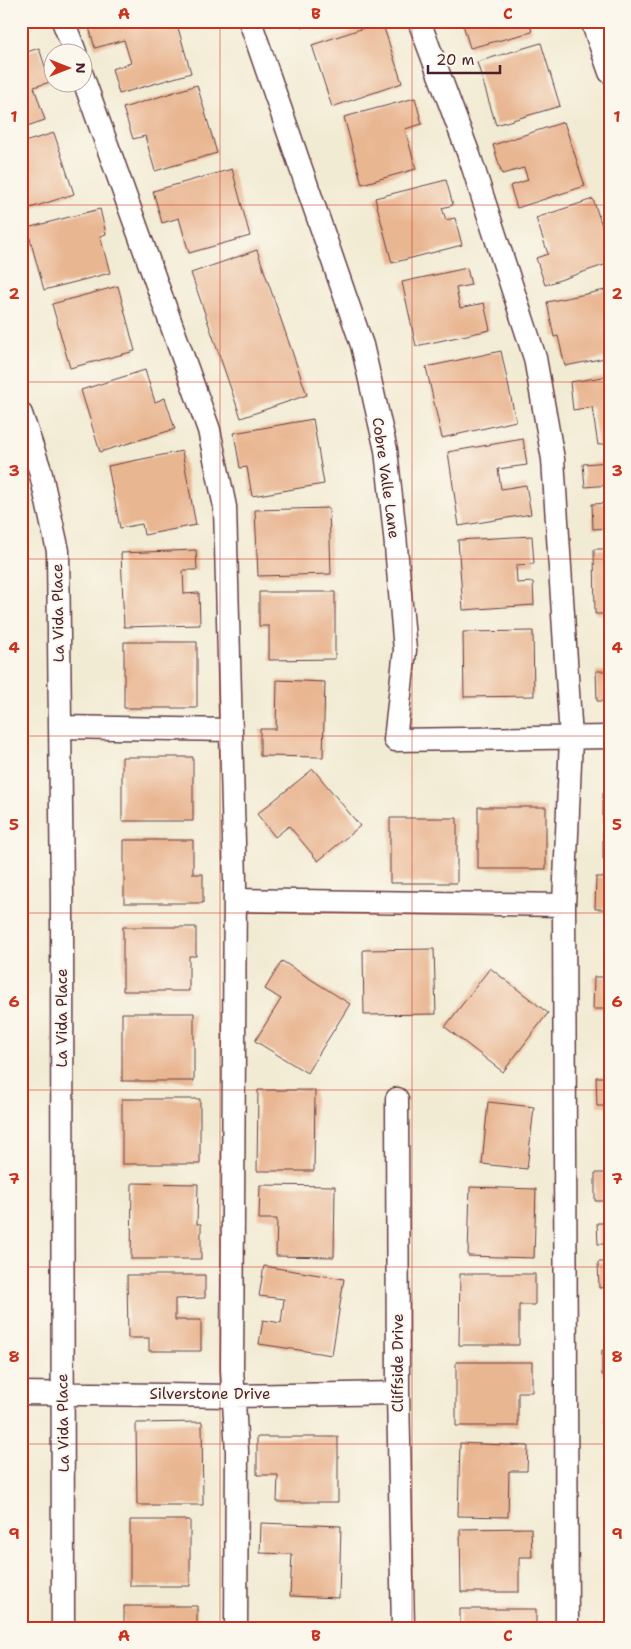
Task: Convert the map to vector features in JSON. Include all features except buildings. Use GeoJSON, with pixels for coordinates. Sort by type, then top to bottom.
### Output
{"type":"FeatureCollection","features":[{"type":"Feature","properties":{"kind":"street"},"geometry":{"type":"LineString","coordinates":[[64,21],[71,42]]}},
{"type":"Feature","properties":{"kind":"street","name":"Cobre Valle Lane"},"geometry":{"type":"LineString","coordinates":[[250,21],[362,345],[386,450],[405,650],[395,740],[610,737]]}},
{"type":"Feature","properties":{"kind":"street"},"geometry":{"type":"LineString","coordinates":[[419,21],[469,155],[535,358],[553,459],[572,738],[564,905],[568,1628]]}},
{"type":"Feature","properties":{"kind":"street"},"geometry":{"type":"LineString","coordinates":[[592,21],[610,72]]}},
{"type":"Feature","properties":{"kind":"street"},"geometry":{"type":"LineString","coordinates":[[88,92],[209,430],[225,507],[235,900],[232,1396],[237,1452],[236,1628]]}},
{"type":"Feature","properties":{"kind":"street","name":"La Vida Place"},"geometry":{"type":"LineString","coordinates":[[21,414],[40,470],[58,551],[62,893],[63,1628]]}},
{"type":"Feature","properties":{"kind":"street"},"geometry":{"type":"LineString","coordinates":[[60,727],[230,730]]}},
{"type":"Feature","properties":{"kind":"street"},"geometry":{"type":"LineString","coordinates":[[235,900],[564,905]]}},
{"type":"Feature","properties":{"kind":"street","name":"Cliffside Drive"},"geometry":{"type":"LineString","coordinates":[[397,1099],[398,1392],[403,1628]]}},
{"type":"Feature","properties":{"kind":"street","name":"Silverstone Drive"},"geometry":{"type":"LineString","coordinates":[[21,1393],[232,1396],[398,1392]]}}]}
